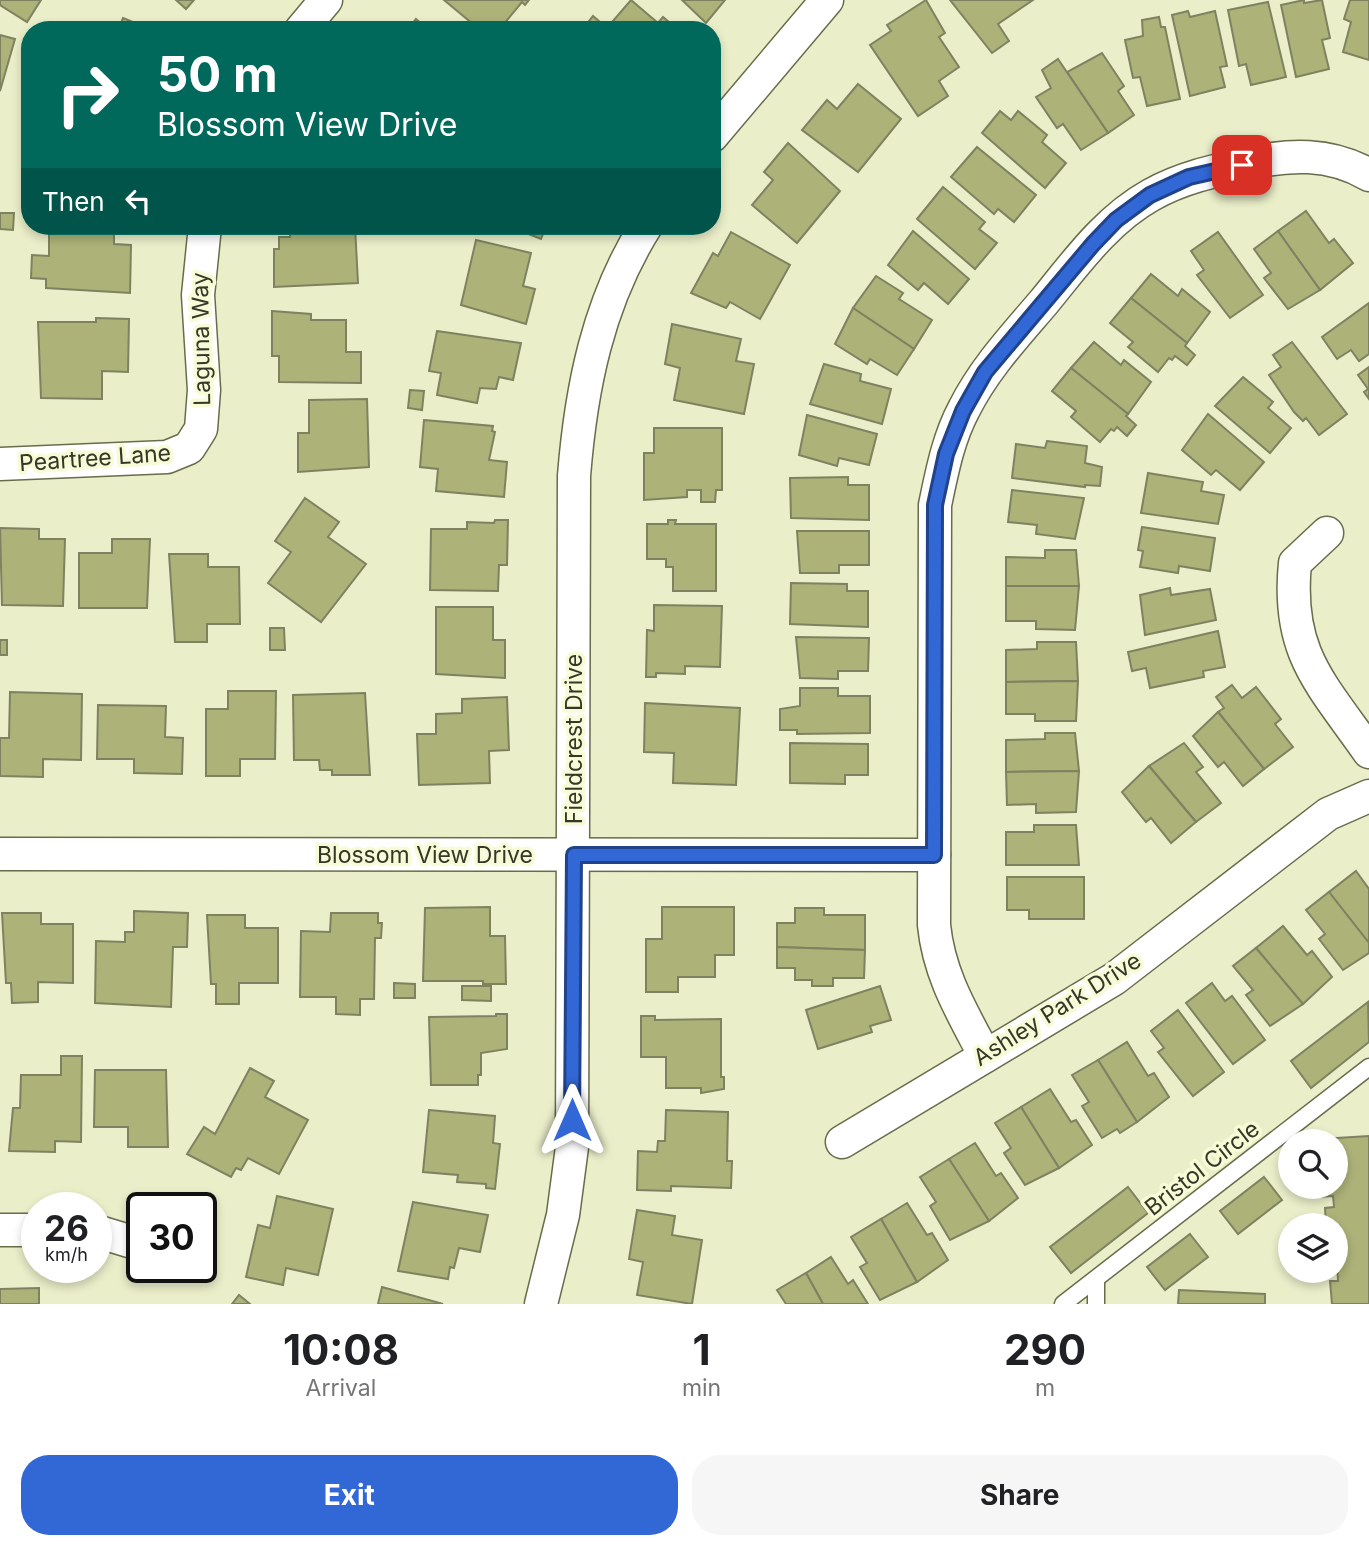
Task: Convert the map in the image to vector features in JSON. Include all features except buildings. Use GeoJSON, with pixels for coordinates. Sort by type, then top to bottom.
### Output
{"type":"FeatureCollection","features":[{"type":"Feature","properties":{"kind":"street"},"geometry":{"type":"LineString","coordinates":[[308,21],[326,0]]}},
{"type":"Feature","properties":{"kind":"street"},"geometry":{"type":"LineString","coordinates":[[721,125],[827,0]]}},
{"type":"Feature","properties":{"kind":"street"},"geometry":{"type":"LineString","coordinates":[[985,1056],[945,981],[936,950],[935,505],[946,454],[963,411],[985,372],[1093,244],[1116,220],[1150,195],[1189,177],[1293,155],[1326,158],[1369,175]]}},
{"type":"Feature","properties":{"kind":"street","name":"Laguna Way"},"geometry":{"type":"LineString","coordinates":[[189,448],[201,429],[204,390],[198,295],[204,235]]}},
{"type":"Feature","properties":{"kind":"street","name":"Fieldcrest Drive"},"geometry":{"type":"LineString","coordinates":[[541,1304],[563,1215],[572,1147],[574,476],[579,413],[591,354],[612,293],[641,235]]}},
{"type":"Feature","properties":{"kind":"street","name":"Peartree Lane"},"geometry":{"type":"LineString","coordinates":[[0,464],[167,457],[189,448]]}},
{"type":"Feature","properties":{"kind":"street"},"geometry":{"type":"LineString","coordinates":[[1327,533],[1294,563],[1291,598],[1296,632],[1309,664],[1369,752]]}},
{"type":"Feature","properties":{"kind":"street","name":"Ashley Park Drive"},"geometry":{"type":"LineString","coordinates":[[842,1142],[1114,979],[1328,814],[1369,796]]}},
{"type":"Feature","properties":{"kind":"street","name":"Blossom View Drive"},"geometry":{"type":"LineString","coordinates":[[0,854],[934,855]]}},
{"type":"Feature","properties":{"kind":"street"},"geometry":{"type":"LineString","coordinates":[[0,1230],[21,1230]]}},
{"type":"Feature","properties":{"kind":"lane","name":"Bristol Circle"},"geometry":{"type":"LineString","coordinates":[[1063,1304],[1369,1068]]}},
{"type":"Feature","properties":{"kind":"lane"},"geometry":{"type":"LineString","coordinates":[[1096,1279],[1096,1304]]}},
{"type":"Feature","properties":{"kind":"route"},"geometry":{"type":"LineString","coordinates":[[572,1120],[574,855],[934,855],[935,505],[946,454],[963,411],[985,372],[1116,220],[1150,195],[1189,177],[1242,165]]}}]}
